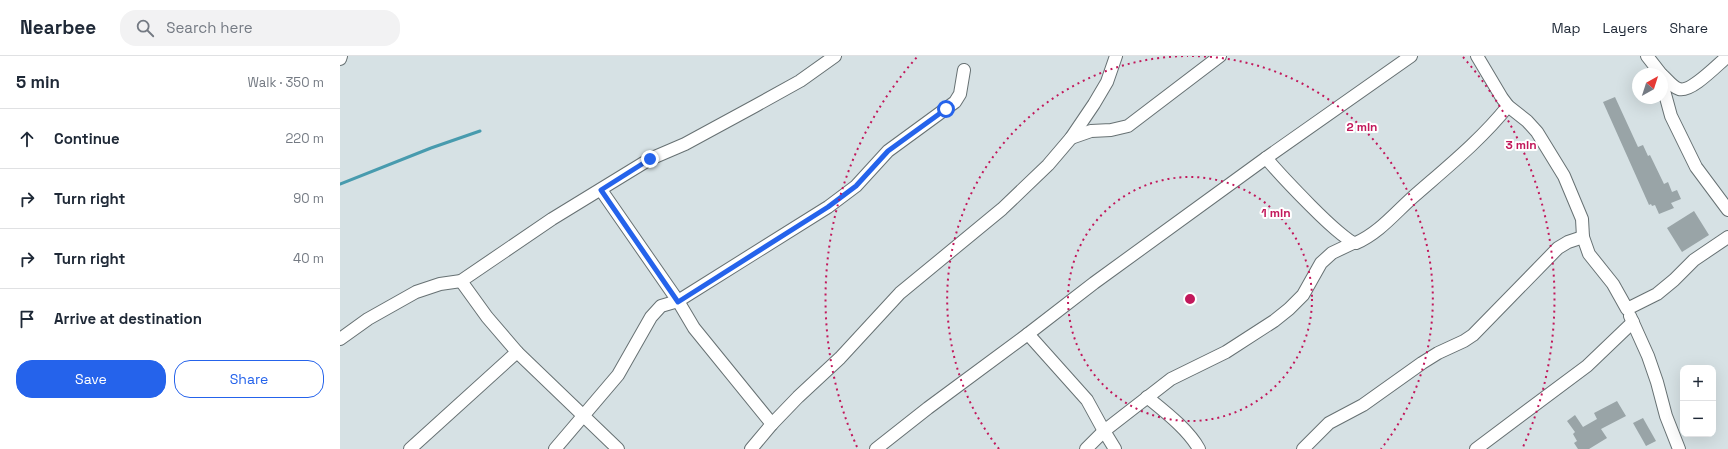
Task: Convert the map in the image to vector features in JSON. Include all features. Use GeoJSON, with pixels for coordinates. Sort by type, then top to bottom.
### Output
{"type":"FeatureCollection","features":[{"type":"Feature","properties":{"kind":"street"},"geometry":{"type":"LineString","coordinates":[[751,449],[772,424],[798,397],[840,358],[900,293],[1002,208],[1048,166],[1071,138],[1107,82],[1116,56]]}},
{"type":"Feature","properties":{"kind":"street"},"geometry":{"type":"LineString","coordinates":[[1071,138],[1091,131],[1111,130],[1128,126],[1220,56]]}},
{"type":"Feature","properties":{"kind":"street"},"geometry":{"type":"LineString","coordinates":[[876,449],[1094,283],[1266,158],[1411,56]]}},
{"type":"Feature","properties":{"kind":"street"},"geometry":{"type":"LineString","coordinates":[[1477,56],[1508,106],[1527,121],[1536,132],[1564,176],[1582,220],[1584,237],[1589,254],[1613,284],[1627,309],[1648,356],[1666,416],[1679,449]]}},
{"type":"Feature","properties":{"kind":"street"},"geometry":{"type":"LineString","coordinates":[[1647,56],[1655,68]]}},
{"type":"Feature","properties":{"kind":"street"},"geometry":{"type":"LineString","coordinates":[[1668,82],[1679,90],[1685,89],[1700,81],[1728,56]]}},
{"type":"Feature","properties":{"kind":"street"},"geometry":{"type":"LineString","coordinates":[[340,340],[368,319],[416,292],[440,284],[461,281],[552,219],[650,159],[685,144],[800,81],[829,58]]}},
{"type":"Feature","properties":{"kind":"street"},"geometry":{"type":"LineString","coordinates":[[555,449],[618,375],[651,317],[661,306],[678,302],[828,207],[856,186],[888,151],[955,102],[960,94],[964,70]]}},
{"type":"Feature","properties":{"kind":"street"},"geometry":{"type":"LineString","coordinates":[[1668,104],[1671,116],[1696,167],[1728,210]]}},
{"type":"Feature","properties":{"kind":"street"},"geometry":{"type":"LineString","coordinates":[[1086,449],[1104,431],[1171,379],[1226,352],[1274,321],[1289,309],[1303,295],[1312,282],[1321,263],[1332,253],[1363,240],[1378,230],[1485,132],[1508,106]]}},
{"type":"Feature","properties":{"kind":"street"},"geometry":{"type":"LineString","coordinates":[[1266,158],[1296,191],[1353,243]]}},
{"type":"Feature","properties":{"kind":"street"},"geometry":{"type":"LineString","coordinates":[[601,190],[678,302],[694,328],[772,424]]}},
{"type":"Feature","properties":{"kind":"street"},"geometry":{"type":"LineString","coordinates":[[1303,449],[1329,423],[1363,404],[1438,353],[1464,341],[1473,335],[1558,248],[1568,242],[1584,237]]}},
{"type":"Feature","properties":{"kind":"street"},"geometry":{"type":"LineString","coordinates":[[1627,309],[1657,294],[1694,260],[1728,237]]}},
{"type":"Feature","properties":{"kind":"street"},"geometry":{"type":"LineString","coordinates":[[461,281],[487,317],[517,352],[618,449]]}},
{"type":"Feature","properties":{"kind":"street"},"geometry":{"type":"LineString","coordinates":[[1476,449],[1587,366],[1633,322]]}},
{"type":"Feature","properties":{"kind":"street"},"geometry":{"type":"LineString","coordinates":[[1028,334],[1087,400],[1114,449]]}},
{"type":"Feature","properties":{"kind":"street"},"geometry":{"type":"LineString","coordinates":[[414,448],[517,352]]}},
{"type":"Feature","properties":{"kind":"street"},"geometry":{"type":"LineString","coordinates":[[1147,397],[1166,412],[1200,449]]}},
{"type":"Feature","properties":{"kind":"building"},"geometry":{"type":"Polygon","coordinates":[[[1615,97],[1638,147],[1643,145],[1648,156],[1650,155],[1664,184],[1668,182],[1672,192],[1677,190],[1681,199],[1671,203],[1674,208],[1659,214],[1655,205],[1649,205],[1603,102],[1615,97]]]}},
{"type":"Feature","properties":{"kind":"building"},"geometry":{"type":"Polygon","coordinates":[[[1694,211],[1709,235],[1682,252],[1667,228],[1694,211]]]}},
{"type":"Feature","properties":{"kind":"building"},"geometry":{"type":"Polygon","coordinates":[[[1617,401],[1626,416],[1601,429],[1607,438],[1589,449],[1578,449],[1574,443],[1577,441],[1573,434],[1575,432],[1567,421],[1575,415],[1583,427],[1597,419],[1594,413],[1617,401]]]}},
{"type":"Feature","properties":{"kind":"building"},"geometry":{"type":"Polygon","coordinates":[[[1643,418],[1656,441],[1646,446],[1633,423],[1643,418]]]}},
{"type":"Feature","properties":{"kind":"waterway"},"geometry":{"type":"LineString","coordinates":[[340,184],[431,148],[480,131]]}},
{"type":"Feature","properties":{"kind":"route"},"geometry":{"type":"LineString","coordinates":[[650,159],[601,190],[678,302],[828,207],[856,186],[888,151],[946,109]]}}]}
